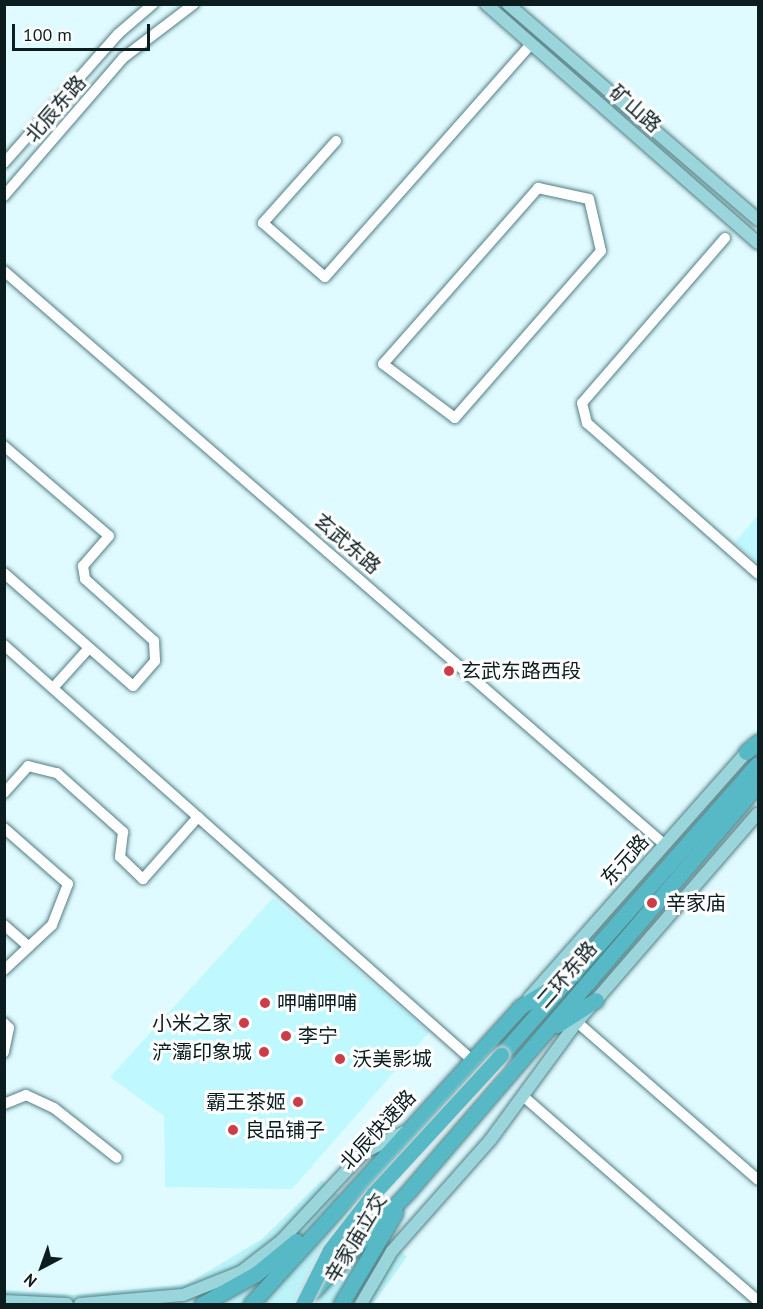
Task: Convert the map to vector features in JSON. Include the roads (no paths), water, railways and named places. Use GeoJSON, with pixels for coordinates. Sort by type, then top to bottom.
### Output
{"type":"FeatureCollection","features":[{"type":"Feature","properties":{"kind":"highway"},"geometry":{"type":"LineString","coordinates":[[746,752],[759,740]]}},
{"type":"Feature","properties":{"kind":"highway","name":"辛家庙立交"},"geometry":{"type":"LineString","coordinates":[[302,1305],[330,1250],[374,1193],[574,974],[759,764]]}},
{"type":"Feature","properties":{"kind":"highway","name":"二环东路"},"geometry":{"type":"LineString","coordinates":[[407,1193],[759,784]]}},
{"type":"Feature","properties":{"kind":"highway","name":"北辰快速路"},"geometry":{"type":"LineString","coordinates":[[251,1305],[331,1212],[520,1007],[574,974]]}},
{"type":"Feature","properties":{"kind":"highway"},"geometry":{"type":"LineString","coordinates":[[544,1033],[596,1000]]}},
{"type":"Feature","properties":{"kind":"highway"},"geometry":{"type":"LineString","coordinates":[[302,1305],[407,1193]]}},
{"type":"Feature","properties":{"kind":"highway","name":"辛家庙立交"},"geometry":{"type":"LineString","coordinates":[[341,1305],[407,1193]]}},
{"type":"Feature","properties":{"kind":"highway"},"geometry":{"type":"LineString","coordinates":[[208,1302],[256,1274],[331,1212]]}},
{"type":"Feature","properties":{"kind":"main road","name":"矿山路"},"geometry":{"type":"LineString","coordinates":[[486,4],[759,243]]}},
{"type":"Feature","properties":{"kind":"main road","name":"矿山路"},"geometry":{"type":"LineString","coordinates":[[508,4],[759,220]]}},
{"type":"Feature","properties":{"kind":"main road","name":"东元路"},"geometry":{"type":"LineString","coordinates":[[520,1007],[746,752]]}},
{"type":"Feature","properties":{"kind":"main road"},"geometry":{"type":"LineString","coordinates":[[361,1305],[392,1251],[523,1096],[577,1022],[759,813]]}},
{"type":"Feature","properties":{"kind":"main road"},"geometry":{"type":"LineString","coordinates":[[80,1305],[183,1295],[241,1272],[281,1241],[363,1153],[405,1132]]}},
{"type":"Feature","properties":{"kind":"main road"},"geometry":{"type":"LineString","coordinates":[[4,1301],[67,1305]]}},
{"type":"Feature","properties":{"kind":"street","name":"北辰东路"},"geometry":{"type":"LineString","coordinates":[[4,163],[118,34],[153,4]]}},
{"type":"Feature","properties":{"kind":"street","name":"北辰东路"},"geometry":{"type":"LineString","coordinates":[[4,196],[123,58],[194,4]]}},
{"type":"Feature","properties":{"kind":"street"},"geometry":{"type":"LineString","coordinates":[[336,141],[263,223],[325,277],[531,44]]}},
{"type":"Feature","properties":{"kind":"street"},"geometry":{"type":"LineString","coordinates":[[538,188],[589,199],[601,251],[455,418],[383,364],[538,188]]}},
{"type":"Feature","properties":{"kind":"street"},"geometry":{"type":"LineString","coordinates":[[725,238],[582,403],[587,423],[759,574]]}},
{"type":"Feature","properties":{"kind":"street","name":"玄武东路"},"geometry":{"type":"LineString","coordinates":[[4,271],[665,845]]}},
{"type":"Feature","properties":{"kind":"street"},"geometry":{"type":"LineString","coordinates":[[4,446],[109,536],[83,566],[85,579],[154,641],[155,661],[133,687],[4,573]]}},
{"type":"Feature","properties":{"kind":"street"},"geometry":{"type":"LineString","coordinates":[[4,645],[471,1059]]}},
{"type":"Feature","properties":{"kind":"street"},"geometry":{"type":"LineString","coordinates":[[53,688],[89,648]]}},
{"type":"Feature","properties":{"kind":"street"},"geometry":{"type":"LineString","coordinates":[[4,793],[28,766],[57,773],[123,832],[120,857],[143,879],[198,817]]}},
{"type":"Feature","properties":{"kind":"street"},"geometry":{"type":"LineString","coordinates":[[4,828],[68,884],[52,925],[4,970]]}},
{"type":"Feature","properties":{"kind":"street"},"geometry":{"type":"LineString","coordinates":[[4,925],[29,947]]}},
{"type":"Feature","properties":{"kind":"street"},"geometry":{"type":"LineString","coordinates":[[577,1022],[759,1180]]}},
{"type":"Feature","properties":{"kind":"street"},"geometry":{"type":"LineString","coordinates":[[4,1023],[9,1028],[4,1052]]}},
{"type":"Feature","properties":{"kind":"street"},"geometry":{"type":"LineString","coordinates":[[4,1104],[26,1095],[54,1108],[117,1158]]}},
{"type":"Feature","properties":{"kind":"street"},"geometry":{"type":"LineString","coordinates":[[523,1096],[756,1299]]}},
{"type":"Feature","properties":{"kind":"place","name":"玄武东路西段"},"geometry":{"type":"Point","coordinates":[449,671]}},
{"type":"Feature","properties":{"kind":"place","name":"辛家庙"},"geometry":{"type":"Point","coordinates":[652,903]}},
{"type":"Feature","properties":{"kind":"place","name":"呷哺呷哺"},"geometry":{"type":"Point","coordinates":[265,1003]}},
{"type":"Feature","properties":{"kind":"place","name":"小米之家"},"geometry":{"type":"Point","coordinates":[244,1023]}},
{"type":"Feature","properties":{"kind":"place","name":"李宁"},"geometry":{"type":"Point","coordinates":[286,1036]}},
{"type":"Feature","properties":{"kind":"place","name":"浐灞印象城"},"geometry":{"type":"Point","coordinates":[264,1052]}},
{"type":"Feature","properties":{"kind":"place","name":"沃美影城"},"geometry":{"type":"Point","coordinates":[340,1059]}},
{"type":"Feature","properties":{"kind":"place","name":"霸王茶姬"},"geometry":{"type":"Point","coordinates":[298,1102]}},
{"type":"Feature","properties":{"kind":"place","name":"良品铺子"},"geometry":{"type":"Point","coordinates":[233,1130]}}]}
